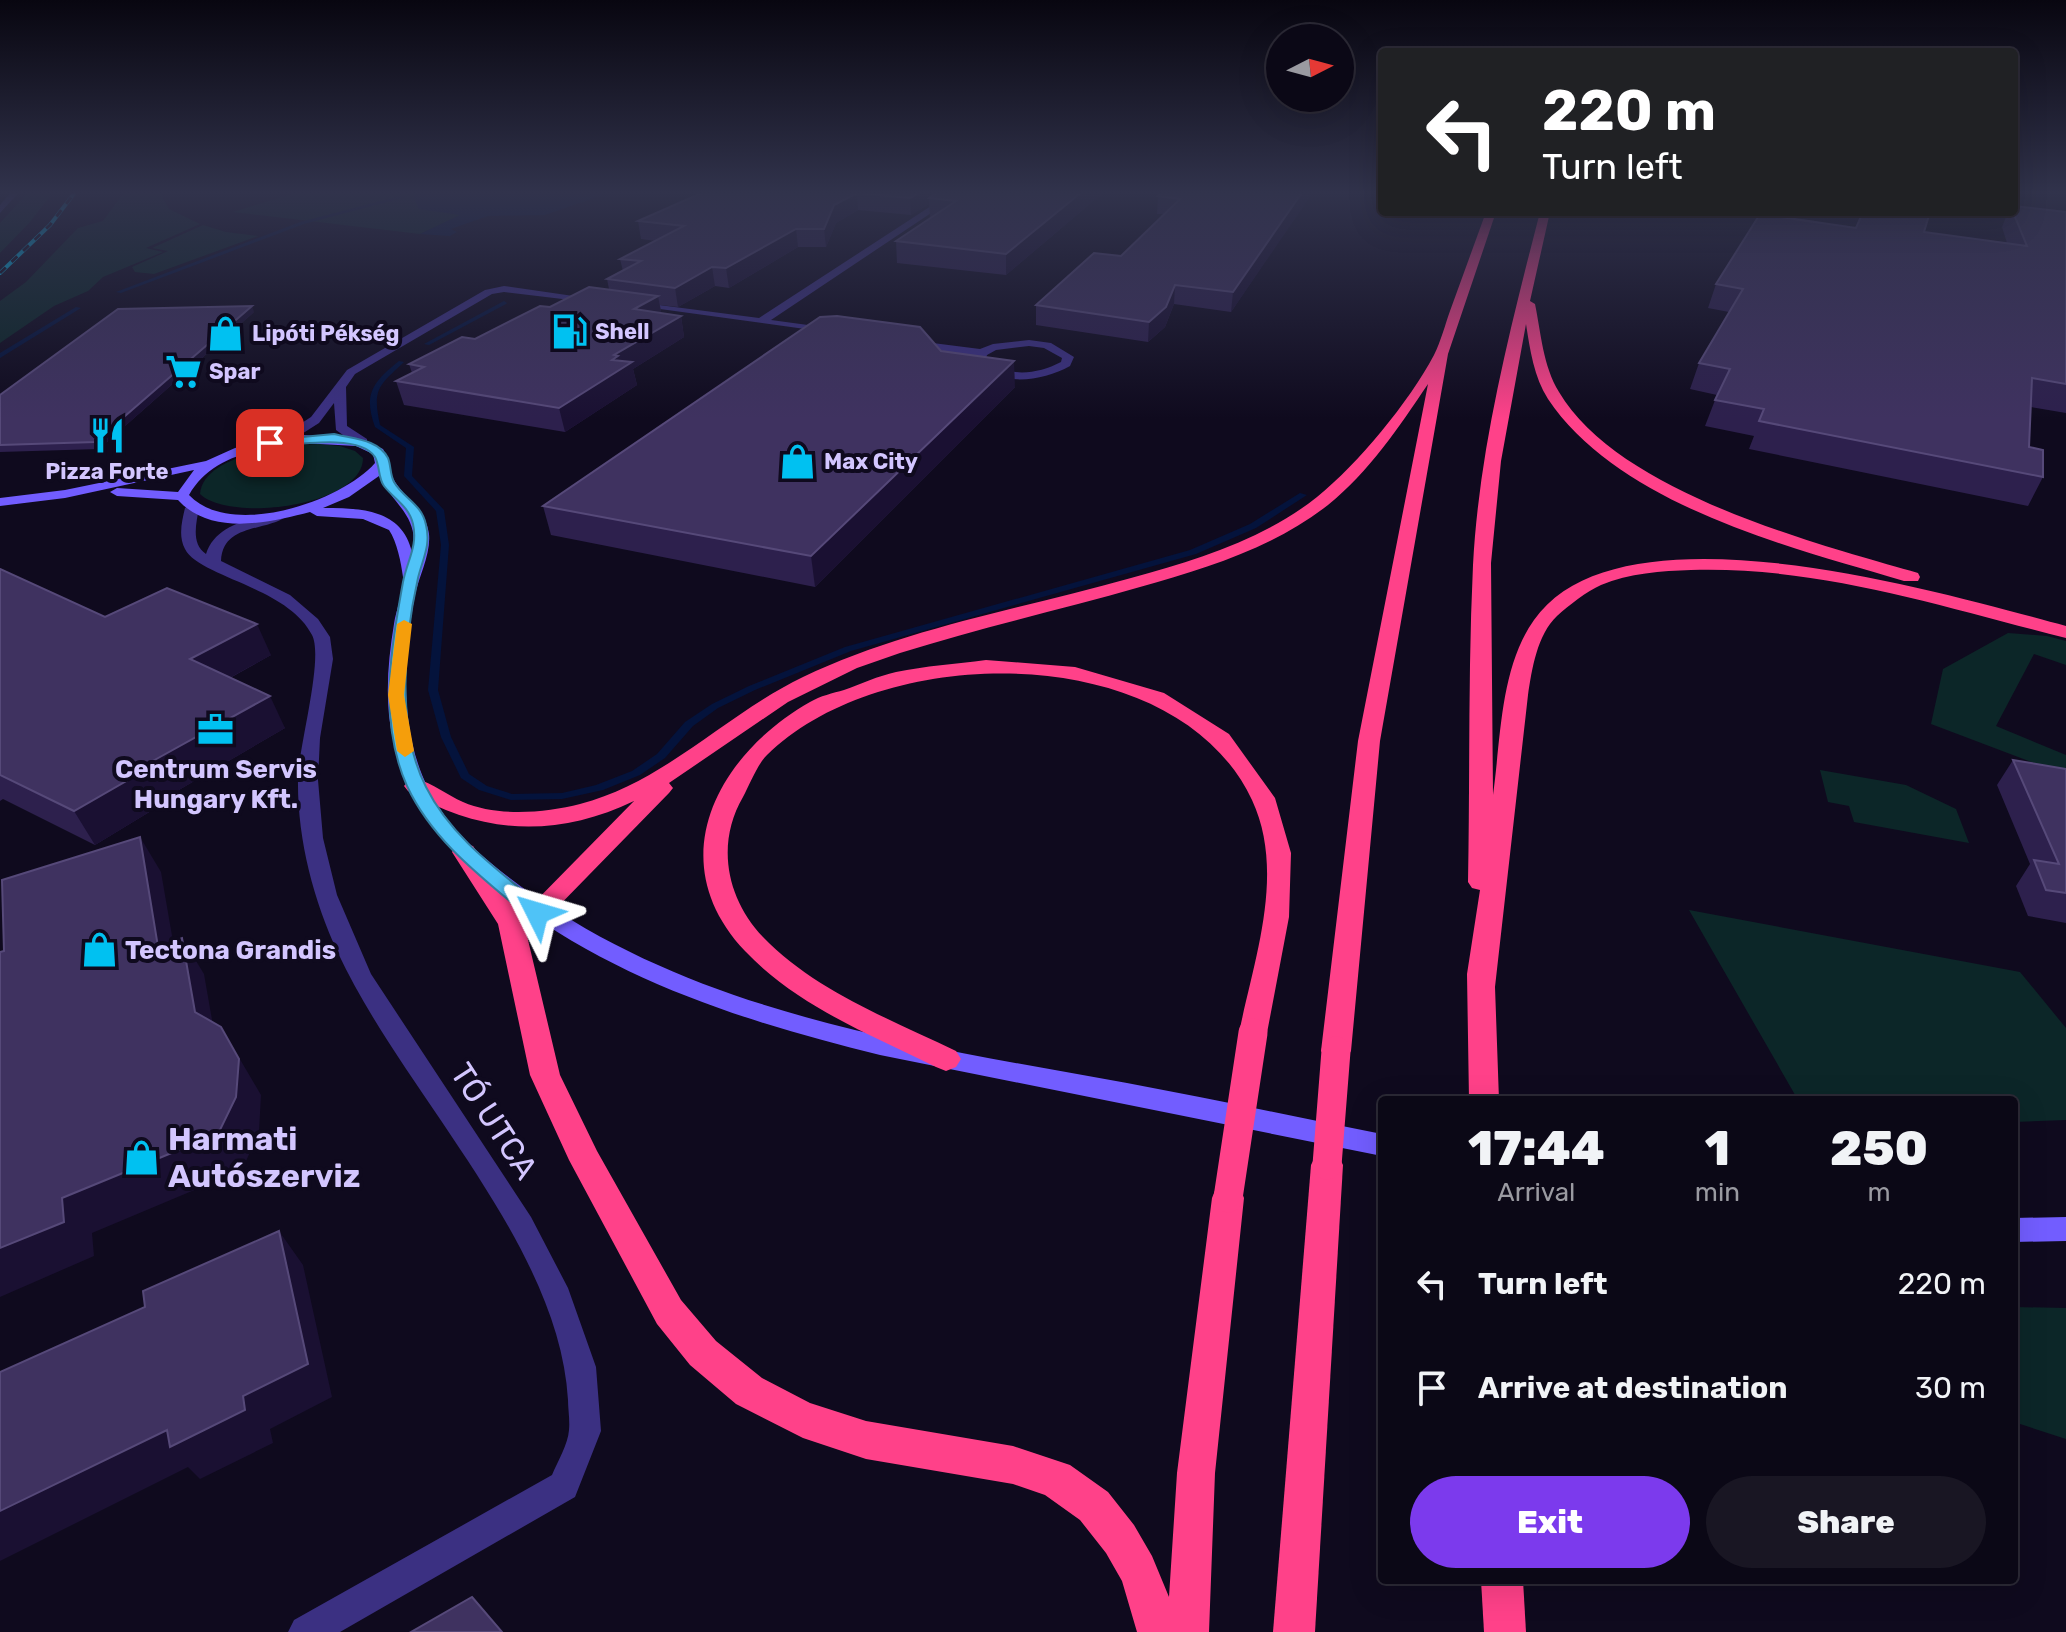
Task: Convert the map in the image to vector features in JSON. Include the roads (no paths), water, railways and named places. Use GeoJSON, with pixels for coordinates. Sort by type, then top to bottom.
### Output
{"type":"FeatureCollection","features":[{"type":"Feature","properties":{"kind":"highway"},"geometry":{"type":"LineString","coordinates":[[1294,1632],[1336,1051],[1369,741],[1441,354],[1472,267]]}},
{"type":"Feature","properties":{"kind":"highway"},"geometry":{"type":"LineString","coordinates":[[1484,1096],[1481,989],[1482,563],[1493,461],[1532,267]]}},
{"type":"Feature","properties":{"kind":"highway"},"geometry":{"type":"LineString","coordinates":[[1526,290],[1539,360],[1553,395],[1578,427],[1630,467],[1677,492],[1777,535],[1908,576],[2066,616]]}},
{"type":"Feature","properties":{"kind":"highway"},"geometry":{"type":"LineString","coordinates":[[416,786],[448,805],[470,813],[503,818],[554,816],[610,804],[633,794],[691,758],[761,709],[807,683],[857,661],[1179,570],[1267,535],[1308,512],[1353,475],[1370,457],[1441,354]]}},
{"type":"Feature","properties":{"kind":"highway"},"geometry":{"type":"LineString","coordinates":[[1481,989],[1517,695],[1525,653],[1538,626],[1551,610],[1579,589],[1612,575],[1662,566],[1762,565],[1872,583],[2066,632]]}},
{"type":"Feature","properties":{"kind":"highway"},"geometry":{"type":"LineString","coordinates":[[946,1059],[819,995],[764,953],[730,914],[717,882],[714,851],[724,802],[737,776],[752,756],[790,723],[833,699],[906,675],[966,666],[1059,671],[1126,687],[1176,708],[1232,751],[1262,795],[1279,855],[1278,892],[1228,1198],[1196,1473],[1188,1632]]}},
{"type":"Feature","properties":{"kind":"highway"},"geometry":{"type":"LineString","coordinates":[[537,913],[691,758]]}},
{"type":"Feature","properties":{"kind":"highway"},"geometry":{"type":"LineString","coordinates":[[464,852],[511,923],[545,1075],[585,1160],[669,1312],[703,1353],[749,1391],[803,1419],[866,1440],[1013,1465],[1056,1479],[1094,1506],[1120,1539],[1138,1570],[1158,1632]]}},
{"type":"Feature","properties":{"kind":"highway"},"geometry":{"type":"LineString","coordinates":[[1502,1584],[1505,1632]]}},
{"type":"Feature","properties":{"kind":"main road"},"geometry":{"type":"LineString","coordinates":[[0,502],[65,494],[184,470],[281,441],[318,437],[362,442],[378,452],[388,483],[412,506],[423,542],[411,578],[396,695],[400,731],[416,786],[443,828],[464,852],[537,913],[607,952],[674,983],[738,1006],[828,1032],[946,1059],[1378,1144]]}},
{"type":"Feature","properties":{"kind":"main road"},"geometry":{"type":"LineString","coordinates":[[187,502],[184,486],[192,476],[222,458]]}},
{"type":"Feature","properties":{"kind":"main road"},"geometry":{"type":"LineString","coordinates":[[297,511],[348,494],[371,480],[381,465]]}},
{"type":"Feature","properties":{"kind":"main road"},"geometry":{"type":"LineString","coordinates":[[65,494],[133,492],[187,502],[235,518],[297,511],[355,513],[386,522],[399,531],[411,578]]}},
{"type":"Feature","properties":{"kind":"main road"},"geometry":{"type":"LineString","coordinates":[[2018,1230],[2066,1229]]}},
{"type":"Feature","properties":{"kind":"street"},"geometry":{"type":"LineString","coordinates":[[760,322],[844,267]]}},
{"type":"Feature","properties":{"kind":"street"},"geometry":{"type":"LineString","coordinates":[[281,441],[315,420],[351,372],[496,289],[606,302]]}},
{"type":"Feature","properties":{"kind":"street"},"geometry":{"type":"LineString","coordinates":[[622,304],[848,334]]}},
{"type":"Feature","properties":{"kind":"street"},"geometry":{"type":"LineString","coordinates":[[893,340],[982,353],[1002,345],[1029,343],[1061,350],[1068,357],[1066,364],[1056,371],[1035,376],[1009,375],[988,370],[979,362],[982,353]]}},
{"type":"Feature","properties":{"kind":"street"},"geometry":{"type":"LineString","coordinates":[[340,386],[341,427],[362,442]]}},
{"type":"Feature","properties":{"kind":"street","name":"TÓ UTCA"},"geometry":{"type":"LineString","coordinates":[[187,502],[190,549],[197,556],[279,596],[304,615],[322,638],[326,650],[313,711],[309,803],[311,838],[326,896],[361,977],[521,1225],[546,1273],[566,1315],[582,1371],[587,1405],[582,1454],[564,1486],[306,1632]]}},
{"type":"Feature","properties":{"kind":"street"},"geometry":{"type":"LineString","coordinates":[[213,564],[213,550],[229,532],[297,511]]}},
{"type":"Feature","properties":{"kind":"waterway"},"geometry":{"type":"LineString","coordinates":[[119,292],[185,267]]}},
{"type":"Feature","properties":{"kind":"waterway"},"geometry":{"type":"LineString","coordinates":[[427,344],[504,303]]}},
{"type":"Feature","properties":{"kind":"waterway"},"geometry":{"type":"LineString","coordinates":[[0,356],[78,308]]}},
{"type":"Feature","properties":{"kind":"waterway"},"geometry":{"type":"LineString","coordinates":[[401,362],[379,383],[373,404],[377,426],[410,447],[408,476],[440,510],[445,545],[433,690],[446,737],[465,776],[483,788],[511,797],[562,796],[599,788],[636,773],[661,756],[689,724],[715,706],[752,688],[848,649],[1193,552],[1253,526],[1303,495]]}},
{"type":"Feature","properties":{"kind":"railway"},"geometry":{"type":"LineString","coordinates":[[0,273],[6,267]]}},
{"type":"Feature","properties":{"kind":"place","name":"Shell"},"geometry":{"type":"Point","coordinates":[569,331]}},
{"type":"Feature","properties":{"kind":"place","name":"Lipóti Pékség"},"geometry":{"type":"Point","coordinates":[226,333]}},
{"type":"Feature","properties":{"kind":"place","name":"Spar"},"geometry":{"type":"Point","coordinates":[183,371]}},
{"type":"Feature","properties":{"kind":"place","name":"Pizza Forte"},"geometry":{"type":"Point","coordinates":[107,435]}},
{"type":"Feature","properties":{"kind":"place","name":"Max City"},"geometry":{"type":"Point","coordinates":[798,461]}},
{"type":"Feature","properties":{"kind":"place","name":"Centrum Servis Hungary Kft."},"geometry":{"type":"Point","coordinates":[216,730]}},
{"type":"Feature","properties":{"kind":"place","name":"Tectona Grandis"},"geometry":{"type":"Point","coordinates":[99,950]}},
{"type":"Feature","properties":{"kind":"place","name":"Harmati Autószerviz"},"geometry":{"type":"Point","coordinates":[142,1157]}}]}
